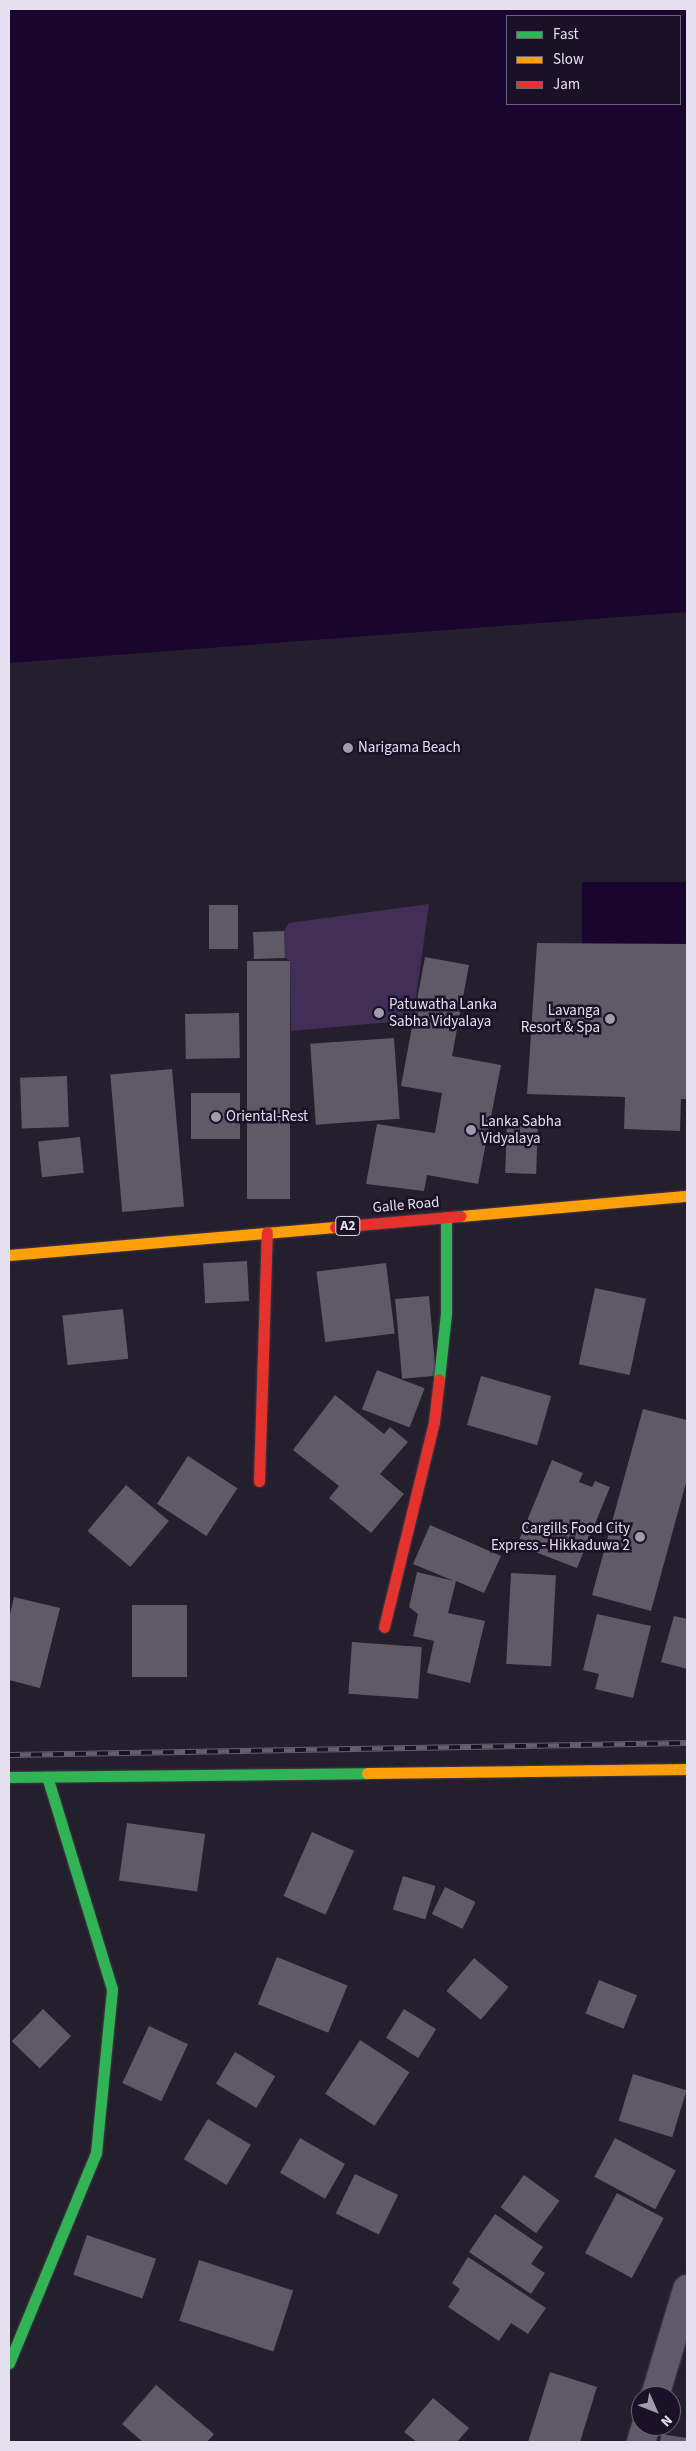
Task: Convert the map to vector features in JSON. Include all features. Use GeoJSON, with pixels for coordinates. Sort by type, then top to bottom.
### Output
{"type":"FeatureCollection","features":[{"type":"Feature","properties":{"kind":"main road","name":"Galle Road"},"geometry":{"type":"LineString","coordinates":[[9,1255],[687,1196]]}},
{"type":"Feature","properties":{"kind":"main road"},"geometry":{"type":"LineString","coordinates":[[384,1627],[434,1422],[446,1313],[446,1217]]}},
{"type":"Feature","properties":{"kind":"main road"},"geometry":{"type":"LineString","coordinates":[[259,1481],[267,1232]]}},
{"type":"Feature","properties":{"kind":"main road"},"geometry":{"type":"LineString","coordinates":[[9,1777],[687,1769]]}},
{"type":"Feature","properties":{"kind":"main road"},"geometry":{"type":"LineString","coordinates":[[9,2363],[96,2153],[112,1989],[47,1777]]}},
{"type":"Feature","properties":{"kind":"street"},"geometry":{"type":"LineString","coordinates":[[658,2386],[687,2289]]}},
{"type":"Feature","properties":{"kind":"shaded area"},"geometry":{"type":"Polygon","coordinates":[[[9,9],[687,9],[687,612],[9,663],[9,9]]]}},
{"type":"Feature","properties":{"kind":"shaded area"},"geometry":{"type":"Polygon","coordinates":[[[582,882],[687,882],[687,944],[582,944],[582,882]]]}},
{"type":"Feature","properties":{"kind":"shaded area"},"geometry":{"type":"Polygon","coordinates":[[[429,904],[413,1020],[291,1031],[290,961],[285,958],[284,931],[289,923],[429,904]]]}},
{"type":"Feature","properties":{"kind":"building"},"geometry":{"type":"Polygon","coordinates":[[[209,905],[238,905],[238,949],[209,949],[209,905]]]}},
{"type":"Feature","properties":{"kind":"building"},"geometry":{"type":"Polygon","coordinates":[[[284,931],[285,958],[254,959],[253,932],[284,931]]]}},
{"type":"Feature","properties":{"kind":"building","name":"Lavanga Resort & Spa"},"geometry":{"type":"Polygon","coordinates":[[[537,943],[687,944],[687,1099],[681,1099],[680,1131],[624,1129],[625,1097],[527,1094],[537,943]]]}},
{"type":"Feature","properties":{"kind":"building"},"geometry":{"type":"Polygon","coordinates":[[[425,957],[469,965],[452,1056],[501,1065],[478,1184],[427,1175],[424,1191],[366,1184],[377,1124],[435,1133],[442,1093],[401,1086],[425,957]]]}},
{"type":"Feature","properties":{"kind":"building"},"geometry":{"type":"Polygon","coordinates":[[[247,961],[290,961],[290,1199],[247,1199],[247,961]]]}},
{"type":"Feature","properties":{"kind":"building"},"geometry":{"type":"Polygon","coordinates":[[[239,1013],[240,1058],[186,1059],[185,1014],[239,1013]]]}},
{"type":"Feature","properties":{"kind":"building"},"geometry":{"type":"Polygon","coordinates":[[[394,1038],[400,1119],[316,1125],[310,1044],[394,1038]]]}},
{"type":"Feature","properties":{"kind":"building"},"geometry":{"type":"Polygon","coordinates":[[[172,1069],[184,1206],[122,1212],[110,1074],[172,1069]]]}},
{"type":"Feature","properties":{"kind":"building"},"geometry":{"type":"Polygon","coordinates":[[[67,1076],[69,1127],[22,1129],[20,1078],[67,1076]]]}},
{"type":"Feature","properties":{"kind":"building","name":"Oriental-Rest"},"geometry":{"type":"Polygon","coordinates":[[[191,1093],[240,1093],[240,1139],[191,1139],[191,1093]]]}},
{"type":"Feature","properties":{"kind":"building"},"geometry":{"type":"Polygon","coordinates":[[[507,1121],[538,1122],[536,1174],[505,1173],[507,1121]]]}},
{"type":"Feature","properties":{"kind":"building"},"geometry":{"type":"Polygon","coordinates":[[[80,1137],[84,1173],[42,1177],[38,1141],[80,1137]]]}},
{"type":"Feature","properties":{"kind":"building"},"geometry":{"type":"Polygon","coordinates":[[[247,1261],[249,1301],[205,1303],[203,1263],[247,1261]]]}},
{"type":"Feature","properties":{"kind":"building"},"geometry":{"type":"Polygon","coordinates":[[[386,1263],[395,1333],[325,1342],[317,1272],[386,1263]]]}},
{"type":"Feature","properties":{"kind":"building"},"geometry":{"type":"Polygon","coordinates":[[[595,1288],[646,1299],[630,1375],[579,1364],[595,1288]]]}},
{"type":"Feature","properties":{"kind":"building"},"geometry":{"type":"Polygon","coordinates":[[[429,1296],[436,1376],[402,1379],[395,1299],[429,1296]]]}},
{"type":"Feature","properties":{"kind":"building"},"geometry":{"type":"Polygon","coordinates":[[[123,1309],[128,1359],[68,1365],[62,1315],[123,1309]]]}},
{"type":"Feature","properties":{"kind":"building"},"geometry":{"type":"Polygon","coordinates":[[[377,1370],[425,1388],[410,1427],[362,1409],[377,1370]]]}},
{"type":"Feature","properties":{"kind":"building"},"geometry":{"type":"Polygon","coordinates":[[[481,1376],[551,1396],[537,1445],[467,1425],[481,1376]]]}},
{"type":"Feature","properties":{"kind":"building"},"geometry":{"type":"Polygon","coordinates":[[[335,1395],[384,1434],[390,1427],[408,1442],[380,1474],[404,1494],[371,1533],[329,1498],[339,1486],[293,1450],[335,1395]]]}},
{"type":"Feature","properties":{"kind":"building","name":"Cargills Food City Express - Hikkaduwa 2"},"geometry":{"type":"Polygon","coordinates":[[[643,1409],[687,1420],[687,1479],[651,1611],[592,1595],[643,1409]]]}},
{"type":"Feature","properties":{"kind":"building"},"geometry":{"type":"Polygon","coordinates":[[[188,1456],[237,1488],[206,1536],[157,1504],[188,1456]]]}},
{"type":"Feature","properties":{"kind":"building"},"geometry":{"type":"Polygon","coordinates":[[[552,1460],[583,1473],[579,1482],[592,1487],[595,1481],[610,1487],[577,1568],[517,1545],[552,1460]]]}},
{"type":"Feature","properties":{"kind":"building"},"geometry":{"type":"Polygon","coordinates":[[[126,1485],[169,1521],[130,1567],[87,1531],[126,1485]]]}},
{"type":"Feature","properties":{"kind":"building"},"geometry":{"type":"Polygon","coordinates":[[[430,1525],[501,1556],[484,1593],[456,1581],[448,1613],[485,1621],[470,1683],[427,1673],[434,1641],[413,1636],[418,1614],[409,1607],[417,1572],[454,1581],[413,1564],[430,1525]]]}},
{"type":"Feature","properties":{"kind":"building"},"geometry":{"type":"Polygon","coordinates":[[[511,1573],[556,1575],[551,1666],[506,1664],[511,1573]]]}},
{"type":"Feature","properties":{"kind":"building"},"geometry":{"type":"Polygon","coordinates":[[[14,1597],[60,1608],[40,1688],[9,1680],[9,1619],[14,1597]]]}},
{"type":"Feature","properties":{"kind":"building"},"geometry":{"type":"Polygon","coordinates":[[[132,1605],[187,1605],[187,1677],[132,1677],[132,1605]]]}},
{"type":"Feature","properties":{"kind":"building"},"geometry":{"type":"Polygon","coordinates":[[[597,1614],[651,1626],[633,1698],[595,1689],[599,1674],[583,1670],[597,1614]]]}},
{"type":"Feature","properties":{"kind":"building"},"geometry":{"type":"Polygon","coordinates":[[[674,1616],[687,1619],[687,1669],[661,1662],[674,1616]]]}},
{"type":"Feature","properties":{"kind":"building"},"geometry":{"type":"Polygon","coordinates":[[[352,1642],[422,1647],[418,1699],[348,1694],[352,1642]]]}},
{"type":"Feature","properties":{"kind":"building"},"geometry":{"type":"Polygon","coordinates":[[[127,1823],[205,1834],[197,1891],[119,1880],[127,1823]]]}},
{"type":"Feature","properties":{"kind":"building"},"geometry":{"type":"Polygon","coordinates":[[[312,1832],[354,1851],[326,1915],[284,1896],[312,1832]]]}},
{"type":"Feature","properties":{"kind":"building"},"geometry":{"type":"Polygon","coordinates":[[[403,1876],[436,1886],[425,1919],[393,1909],[403,1876]]]}},
{"type":"Feature","properties":{"kind":"building"},"geometry":{"type":"Polygon","coordinates":[[[445,1887],[476,1902],[462,1929],[432,1914],[445,1887]]]}},
{"type":"Feature","properties":{"kind":"building"},"geometry":{"type":"Polygon","coordinates":[[[277,1957],[347,1985],[328,2033],[258,2004],[277,1957]]]}},
{"type":"Feature","properties":{"kind":"building"},"geometry":{"type":"Polygon","coordinates":[[[474,1958],[508,1987],[481,2020],[446,1991],[474,1958]]]}},
{"type":"Feature","properties":{"kind":"building"},"geometry":{"type":"Polygon","coordinates":[[[599,1980],[637,1995],[624,2029],[586,2013],[599,1980]]]}},
{"type":"Feature","properties":{"kind":"building"},"geometry":{"type":"Polygon","coordinates":[[[43,2009],[71,2036],[40,2068],[12,2041],[43,2009]]]}},
{"type":"Feature","properties":{"kind":"building"},"geometry":{"type":"Polygon","coordinates":[[[404,2009],[436,2029],[418,2058],[386,2038],[404,2009]]]}},
{"type":"Feature","properties":{"kind":"building"},"geometry":{"type":"Polygon","coordinates":[[[149,2026],[188,2044],[161,2101],[122,2083],[149,2026]]]}},
{"type":"Feature","properties":{"kind":"building"},"geometry":{"type":"Polygon","coordinates":[[[360,2040],[409,2072],[375,2126],[325,2094],[360,2040]]]}},
{"type":"Feature","properties":{"kind":"building"},"geometry":{"type":"Polygon","coordinates":[[[235,2052],[275,2076],[256,2108],[216,2084],[235,2052]]]}},
{"type":"Feature","properties":{"kind":"building"},"geometry":{"type":"Polygon","coordinates":[[[633,2074],[687,2090],[672,2137],[619,2121],[633,2074]]]}},
{"type":"Feature","properties":{"kind":"building"},"geometry":{"type":"Polygon","coordinates":[[[208,2119],[251,2145],[227,2185],[184,2159],[208,2119]]]}},
{"type":"Feature","properties":{"kind":"building"},"geometry":{"type":"Polygon","coordinates":[[[300,2138],[345,2164],[325,2199],[280,2173],[300,2138]]]}},
{"type":"Feature","properties":{"kind":"building"},"geometry":{"type":"Polygon","coordinates":[[[615,2138],[676,2170],[655,2209],[594,2177],[615,2138]]]}},
{"type":"Feature","properties":{"kind":"building"},"geometry":{"type":"Polygon","coordinates":[[[355,2174],[398,2195],[379,2235],[336,2214],[355,2174]]]}},
{"type":"Feature","properties":{"kind":"building"},"geometry":{"type":"Polygon","coordinates":[[[524,2175],[560,2201],[536,2233],[500,2207],[524,2175]]]}},
{"type":"Feature","properties":{"kind":"building"},"geometry":{"type":"Polygon","coordinates":[[[617,2193],[664,2218],[632,2278],[585,2253],[617,2193]]]}},
{"type":"Feature","properties":{"kind":"building"},"geometry":{"type":"Polygon","coordinates":[[[495,2214],[543,2247],[531,2264],[545,2273],[531,2294],[469,2252],[495,2214]]]}},
{"type":"Feature","properties":{"kind":"building"},"geometry":{"type":"Polygon","coordinates":[[[87,2235],[156,2259],[142,2298],[73,2275],[87,2235]]]}},
{"type":"Feature","properties":{"kind":"building"},"geometry":{"type":"Polygon","coordinates":[[[468,2257],[546,2308],[528,2334],[511,2323],[499,2341],[448,2307],[460,2289],[452,2283],[468,2257]]]}},
{"type":"Feature","properties":{"kind":"building"},"geometry":{"type":"Polygon","coordinates":[[[199,2260],[293,2291],[273,2351],[179,2321],[199,2260]]]}},
{"type":"Feature","properties":{"kind":"building"},"geometry":{"type":"Polygon","coordinates":[[[550,2372],[597,2387],[580,2442],[528,2442],[550,2372]]]}},
{"type":"Feature","properties":{"kind":"building"},"geometry":{"type":"Polygon","coordinates":[[[156,2385],[214,2434],[207,2442],[143,2442],[122,2424],[156,2385]]]}},
{"type":"Feature","properties":{"kind":"building"},"geometry":{"type":"Polygon","coordinates":[[[433,2398],[469,2428],[457,2442],[417,2442],[404,2432],[433,2398]]]}},
{"type":"Feature","properties":{"kind":"building"},"geometry":{"type":"Polygon","coordinates":[[[661,2436],[687,2438],[687,2442],[660,2442],[661,2436]]]}},
{"type":"Feature","properties":{"kind":"railway"},"geometry":{"type":"LineString","coordinates":[[9,1755],[687,1743]]}},
{"type":"Feature","properties":{"kind":"traffic: fast"},"geometry":{"type":"LineString","coordinates":[[439,1379],[446,1313],[446,1217]]}},
{"type":"Feature","properties":{"kind":"traffic: fast"},"geometry":{"type":"LineString","coordinates":[[9,1777],[367,1773]]}},
{"type":"Feature","properties":{"kind":"traffic: fast"},"geometry":{"type":"LineString","coordinates":[[9,2363],[96,2153],[112,1989],[47,1777]]}},
{"type":"Feature","properties":{"kind":"traffic: slow"},"geometry":{"type":"LineString","coordinates":[[461,1216],[687,1196]]}},
{"type":"Feature","properties":{"kind":"traffic: slow"},"geometry":{"type":"LineString","coordinates":[[9,1255],[335,1227]]}},
{"type":"Feature","properties":{"kind":"traffic: slow"},"geometry":{"type":"LineString","coordinates":[[367,1773],[687,1769]]}},
{"type":"Feature","properties":{"kind":"traffic: jam"},"geometry":{"type":"LineString","coordinates":[[335,1227],[461,1216]]}},
{"type":"Feature","properties":{"kind":"traffic: jam"},"geometry":{"type":"LineString","coordinates":[[259,1481],[267,1232]]}},
{"type":"Feature","properties":{"kind":"traffic: jam"},"geometry":{"type":"LineString","coordinates":[[384,1627],[434,1422],[439,1379]]}},
{"type":"Feature","properties":{"kind":"place","name":"Narigama Beach"},"geometry":{"type":"Point","coordinates":[348,748]}},
{"type":"Feature","properties":{"kind":"place","name":"Patuwatha Lanka Sabha Vidyalaya"},"geometry":{"type":"Point","coordinates":[379,1013]}},
{"type":"Feature","properties":{"kind":"place","name":"Lavanga Resort & Spa"},"geometry":{"type":"Point","coordinates":[610,1019]}},
{"type":"Feature","properties":{"kind":"place","name":"Oriental-Rest"},"geometry":{"type":"Point","coordinates":[216,1117]}},
{"type":"Feature","properties":{"kind":"place","name":"Lanka Sabha Vidyalaya"},"geometry":{"type":"Point","coordinates":[471,1130]}},
{"type":"Feature","properties":{"kind":"place","name":"Cargills Food City Express - Hikkaduwa 2"},"geometry":{"type":"Point","coordinates":[640,1537]}}]}
